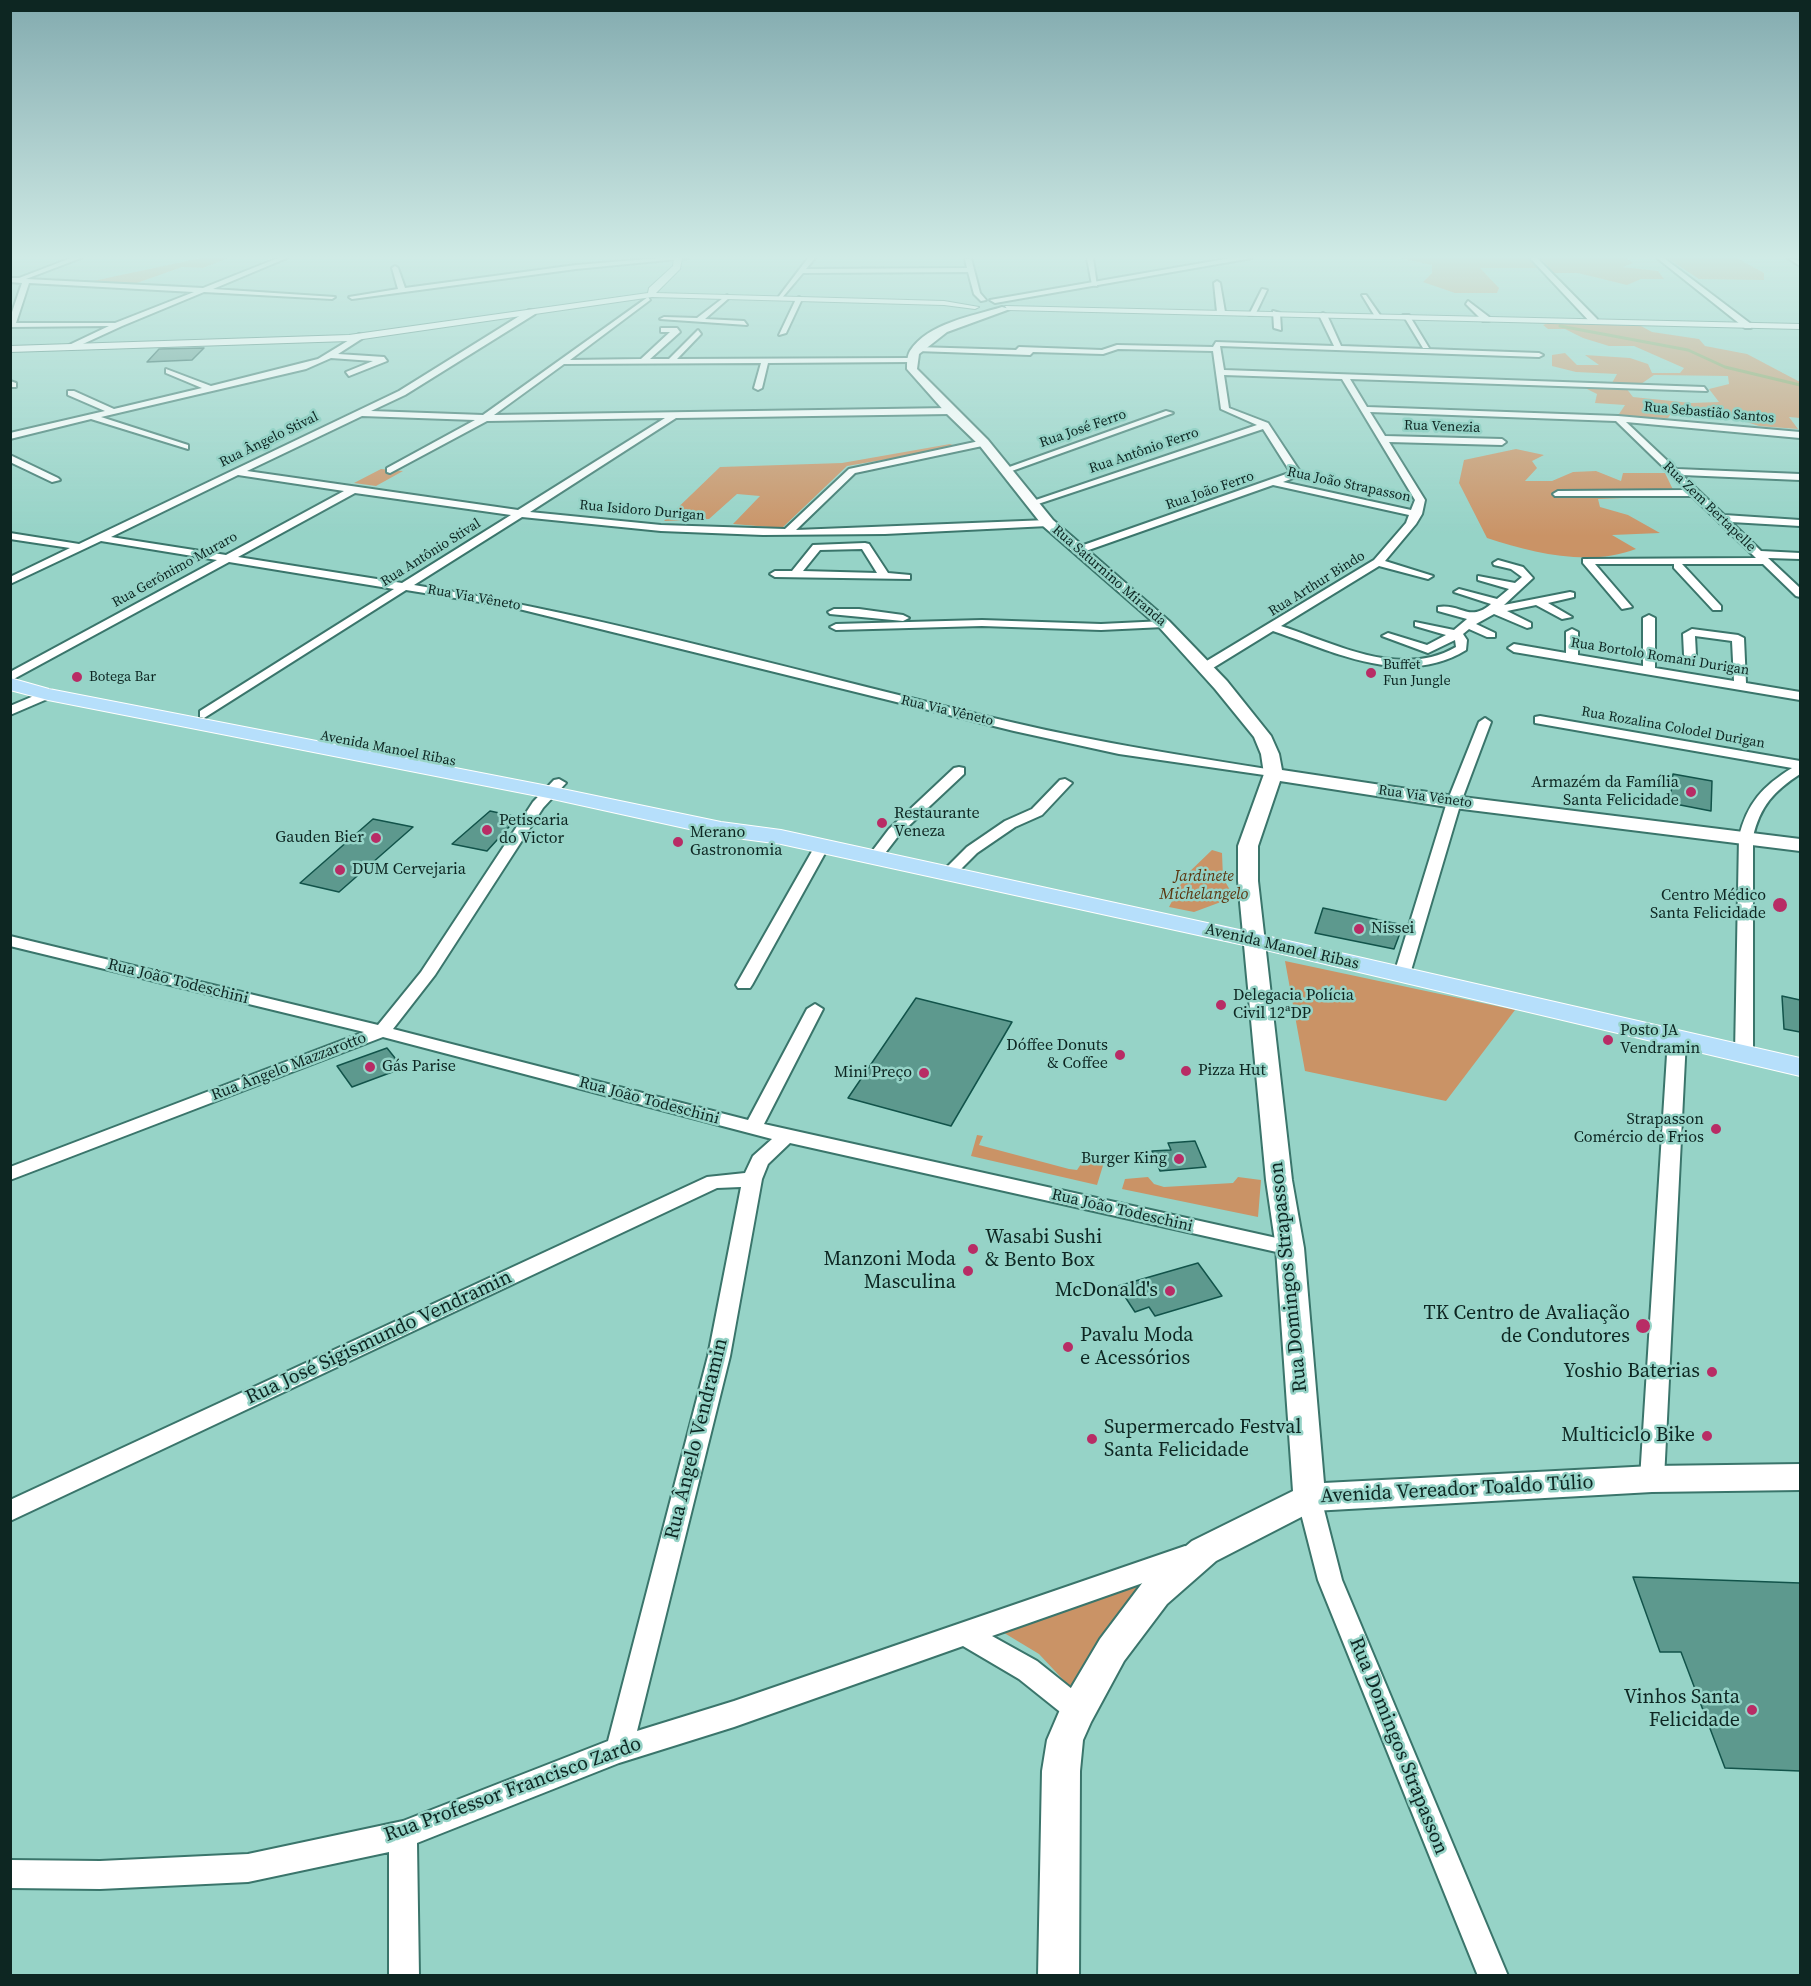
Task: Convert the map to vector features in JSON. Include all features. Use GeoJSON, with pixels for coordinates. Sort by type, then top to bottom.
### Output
{"type":"FeatureCollection","features":[{"type":"Feature","properties":{"kind":"main road"},"geometry":{"type":"LineString","coordinates":[[914,355],[918,351]]}},
{"type":"Feature","properties":{"kind":"main road","name":"Rua Saturnino Miranda"},"geometry":{"type":"LineString","coordinates":[[914,355],[912,369],[950,411],[984,443],[1048,523],[1164,624],[1204,668],[1262,736],[1270,754],[1273,774]]}},
{"type":"Feature","properties":{"kind":"main road","name":"Avenida Manoel Ribas"},"geometry":{"type":"LineString","coordinates":[[10,683],[80,690],[553,787],[700,825],[822,846],[1253,940],[1800,1067]]}},
{"type":"Feature","properties":{"kind":"main road","name":"Avenida Manoel Ribas"},"geometry":{"type":"LineString","coordinates":[[10,683],[48,694],[553,787]]}},
{"type":"Feature","properties":{"kind":"main road"},"geometry":{"type":"LineString","coordinates":[[1253,940],[1248,846],[1273,774]]}},
{"type":"Feature","properties":{"kind":"main road","name":"Rua Via Vêneto"},"geometry":{"type":"LineString","coordinates":[[1273,774],[1454,802],[1800,845]]}},
{"type":"Feature","properties":{"kind":"main road","name":"Rua Domingos Strapasson"},"geometry":{"type":"LineString","coordinates":[[1253,940],[1279,1180],[1290,1248],[1309,1498]]}},
{"type":"Feature","properties":{"kind":"main road","name":"Avenida Vereador Toaldo Túlio"},"geometry":{"type":"LineString","coordinates":[[1058,1976],[1061,1771],[1065,1740],[1078,1710],[1112,1650],[1133,1621],[1155,1593],[1204,1551],[1309,1498],[1652,1479],[1800,1477]]}},
{"type":"Feature","properties":{"kind":"street"},"geometry":{"type":"LineString","coordinates":[[10,436],[303,367],[337,351]]}},
{"type":"Feature","properties":{"kind":"street","name":"Rua Ângelo Stival"},"geometry":{"type":"LineString","coordinates":[[10,581],[360,413],[420,383],[471,351]]}},
{"type":"Feature","properties":{"kind":"street"},"geometry":{"type":"LineString","coordinates":[[390,470],[485,418],[576,351]]}},
{"type":"Feature","properties":{"kind":"street"},"geometry":{"type":"LineString","coordinates":[[644,361],[655,351]]}},
{"type":"Feature","properties":{"kind":"street"},"geometry":{"type":"LineString","coordinates":[[671,361],[681,351]]}},
{"type":"Feature","properties":{"kind":"street"},"geometry":{"type":"LineString","coordinates":[[1056,351],[1108,353]]}},
{"type":"Feature","properties":{"kind":"street"},"geometry":{"type":"LineString","coordinates":[[561,362],[765,361],[914,355],[1108,353],[1111,351]]}},
{"type":"Feature","properties":{"kind":"street"},"geometry":{"type":"LineString","coordinates":[[1218,351],[1225,409],[1265,425]]}},
{"type":"Feature","properties":{"kind":"street"},"geometry":{"type":"LineString","coordinates":[[1430,351],[1539,355]]}},
{"type":"Feature","properties":{"kind":"street"},"geometry":{"type":"LineString","coordinates":[[705,361],[711,353]]}},
{"type":"Feature","properties":{"kind":"street"},"geometry":{"type":"LineString","coordinates":[[328,356],[384,359],[349,374]]}},
{"type":"Feature","properties":{"kind":"street"},"geometry":{"type":"LineString","coordinates":[[758,388],[765,361]]}},
{"type":"Feature","properties":{"kind":"street"},"geometry":{"type":"LineString","coordinates":[[169,371],[211,389]]}},
{"type":"Feature","properties":{"kind":"street"},"geometry":{"type":"LineString","coordinates":[[1220,372],[1704,389]]}},
{"type":"Feature","properties":{"kind":"street"},"geometry":{"type":"LineString","coordinates":[[1344,376],[1380,439],[1420,500],[1417,514]]}},
{"type":"Feature","properties":{"kind":"street"},"geometry":{"type":"LineString","coordinates":[[71,393],[114,412]]}},
{"type":"Feature","properties":{"kind":"street","name":"Rua Sebastião Santos"},"geometry":{"type":"LineString","coordinates":[[1364,409],[1618,419],[1800,435]]}},
{"type":"Feature","properties":{"kind":"street"},"geometry":{"type":"LineString","coordinates":[[360,413],[485,418],[950,411]]}},
{"type":"Feature","properties":{"kind":"street","name":"Rua José Ferro"},"geometry":{"type":"LineString","coordinates":[[1006,470],[1169,413]]}},
{"type":"Feature","properties":{"kind":"street","name":"Rua Antônio Stival"},"geometry":{"type":"LineString","coordinates":[[204,714],[673,416]]}},
{"type":"Feature","properties":{"kind":"street"},"geometry":{"type":"LineString","coordinates":[[91,417],[185,447]]}},
{"type":"Feature","properties":{"kind":"street","name":"Rua Zem Bertapelle"},"geometry":{"type":"LineString","coordinates":[[1618,419],[1718,518],[1800,594]]}},
{"type":"Feature","properties":{"kind":"street","name":"Rua João Ferro"},"geometry":{"type":"LineString","coordinates":[[1079,550],[1276,483],[1293,475],[1294,470],[1265,425]]}},
{"type":"Feature","properties":{"kind":"street","name":"Rua Antônio Ferro"},"geometry":{"type":"LineString","coordinates":[[1032,503],[1265,425]]}},
{"type":"Feature","properties":{"kind":"street","name":"Rua Venezia"},"geometry":{"type":"LineString","coordinates":[[1380,439],[1502,442]]}},
{"type":"Feature","properties":{"kind":"street"},"geometry":{"type":"LineString","coordinates":[[788,532],[852,471],[984,443]]}},
{"type":"Feature","properties":{"kind":"street"},"geometry":{"type":"LineString","coordinates":[[10,458],[55,480]]}},
{"type":"Feature","properties":{"kind":"street","name":"Rua Isidoro Durigan"},"geometry":{"type":"LineString","coordinates":[[236,472],[522,513],[686,529],[846,532],[1048,523]]}},
{"type":"Feature","properties":{"kind":"street"},"geometry":{"type":"LineString","coordinates":[[1672,472],[1800,477]]}},
{"type":"Feature","properties":{"kind":"street","name":"Rua João Strapasson"},"geometry":{"type":"LineString","coordinates":[[1276,483],[1417,514]]}},
{"type":"Feature","properties":{"kind":"street","name":"Rua Gerônimo Muraro"},"geometry":{"type":"LineString","coordinates":[[10,677],[355,489]]}},
{"type":"Feature","properties":{"kind":"street"},"geometry":{"type":"LineString","coordinates":[[1558,494],[1695,494]]}},
{"type":"Feature","properties":{"kind":"street","name":"Rua Arthur Bindo"},"geometry":{"type":"LineString","coordinates":[[1204,668],[1378,562],[1417,514]]}},
{"type":"Feature","properties":{"kind":"street"},"geometry":{"type":"LineString","coordinates":[[1718,518],[1800,523]]}},
{"type":"Feature","properties":{"kind":"street"},"geometry":{"type":"LineString","coordinates":[[843,546],[846,532]]}},
{"type":"Feature","properties":{"kind":"street"},"geometry":{"type":"LineString","coordinates":[[10,536],[80,547]]}},
{"type":"Feature","properties":{"kind":"street","name":"Rua Via Vêneto"},"geometry":{"type":"LineString","coordinates":[[100,538],[406,586],[539,610],[900,700],[1119,750],[1273,774]]}},
{"type":"Feature","properties":{"kind":"street"},"geometry":{"type":"LineString","coordinates":[[795,574],[817,547],[865,546],[884,576]]}},
{"type":"Feature","properties":{"kind":"street"},"geometry":{"type":"LineString","coordinates":[[1626,607],[1587,561],[1738,561],[1800,556]]}},
{"type":"Feature","properties":{"kind":"street"},"geometry":{"type":"LineString","coordinates":[[1653,561],[1678,566],[1726,565],[1738,561]]}},
{"type":"Feature","properties":{"kind":"street"},"geometry":{"type":"LineString","coordinates":[[1378,562],[1428,576]]}},
{"type":"Feature","properties":{"kind":"street"},"geometry":{"type":"LineString","coordinates":[[1388,636],[1428,649],[1496,608],[1528,578],[1526,573],[1498,562]]}},
{"type":"Feature","properties":{"kind":"street"},"geometry":{"type":"LineString","coordinates":[[1678,566],[1717,608]]}},
{"type":"Feature","properties":{"kind":"street"},"geometry":{"type":"LineString","coordinates":[[775,574],[906,577]]}},
{"type":"Feature","properties":{"kind":"street"},"geometry":{"type":"LineString","coordinates":[[1482,578],[1516,587]]}},
{"type":"Feature","properties":{"kind":"street"},"geometry":{"type":"LineString","coordinates":[[1459,592],[1527,625]]}},
{"type":"Feature","properties":{"kind":"street"},"geometry":{"type":"LineString","coordinates":[[1496,608],[1570,595]]}},
{"type":"Feature","properties":{"kind":"street"},"geometry":{"type":"LineString","coordinates":[[1538,602],[1566,617]]}},
{"type":"Feature","properties":{"kind":"street"},"geometry":{"type":"LineString","coordinates":[[1442,609],[1472,621],[1491,635]]}},
{"type":"Feature","properties":{"kind":"street"},"geometry":{"type":"LineString","coordinates":[[834,612],[889,615],[936,624]]}},
{"type":"Feature","properties":{"kind":"street"},"geometry":{"type":"LineString","coordinates":[[1649,618],[1649,670]]}},
{"type":"Feature","properties":{"kind":"street"},"geometry":{"type":"LineString","coordinates":[[836,627],[936,624],[1101,627],[1164,624]]}},
{"type":"Feature","properties":{"kind":"street"},"geometry":{"type":"LineString","coordinates":[[1274,627],[1379,659],[1405,664],[1422,664],[1444,659],[1462,648],[1461,640],[1456,634],[1419,624]]}},
{"type":"Feature","properties":{"kind":"street"},"geometry":{"type":"LineString","coordinates":[[1572,632],[1572,658]]}},
{"type":"Feature","properties":{"kind":"street"},"geometry":{"type":"LineString","coordinates":[[1690,655],[1689,634],[1692,632],[1738,638],[1740,686]]}},
{"type":"Feature","properties":{"kind":"street","name":"Rua Bortolo Romani Durigan"},"geometry":{"type":"LineString","coordinates":[[1514,648],[1800,696]]}},
{"type":"Feature","properties":{"kind":"street"},"geometry":{"type":"LineString","coordinates":[[10,711],[48,694]]}},
{"type":"Feature","properties":{"kind":"street","name":"Rua Rozalina Colodel Durigan"},"geometry":{"type":"LineString","coordinates":[[1540,720],[1800,767]]}},
{"type":"Feature","properties":{"kind":"street"},"geometry":{"type":"LineString","coordinates":[[1402,974],[1454,802],[1485,722]]}},
{"type":"Feature","properties":{"kind":"street"},"geometry":{"type":"LineString","coordinates":[[1744,1054],[1746,837],[1755,805],[1765,791],[1800,767]]}},
{"type":"Feature","properties":{"kind":"street"},"geometry":{"type":"LineString","coordinates":[[874,858],[894,832],[959,771]]}},
{"type":"Feature","properties":{"kind":"street"},"geometry":{"type":"LineString","coordinates":[[948,874],[972,850],[1010,824],[1037,812],[1065,783]]}},
{"type":"Feature","properties":{"kind":"street","name":"Rua Ângelo Mazzarotto"},"geometry":{"type":"LineString","coordinates":[[10,1174],[382,1031],[427,975],[553,787]]}},
{"type":"Feature","properties":{"kind":"street"},"geometry":{"type":"LineString","coordinates":[[744,985],[822,846]]}},
{"type":"Feature","properties":{"kind":"street","name":"Rua João Todeschini"},"geometry":{"type":"LineString","coordinates":[[10,941],[382,1031],[786,1136],[1290,1248]]}},
{"type":"Feature","properties":{"kind":"street"},"geometry":{"type":"LineString","coordinates":[[753,1128],[815,1009]]}},
{"type":"Feature","properties":{"kind":"street"},"geometry":{"type":"LineString","coordinates":[[1652,1479],[1677,1039]]}},
{"type":"Feature","properties":{"kind":"street","name":"Rua Ângelo Vendramin"},"geometry":{"type":"LineString","coordinates":[[619,1750],[719,1356],[752,1179],[760,1161],[786,1136]]}},
{"type":"Feature","properties":{"kind":"street","name":"Rua José Sigismundo Vendramin"},"geometry":{"type":"LineString","coordinates":[[10,1511],[714,1182],[752,1179]]}},
{"type":"Feature","properties":{"kind":"street","name":"Rua Domingos Strapasson"},"geometry":{"type":"LineString","coordinates":[[1309,1498],[1330,1580],[1493,1976]]}},
{"type":"Feature","properties":{"kind":"street","name":"Rua Professor Francisco Zardo"},"geometry":{"type":"LineString","coordinates":[[10,1874],[100,1875],[248,1868],[403,1835],[619,1750],[734,1714],[1204,1551]]}},
{"type":"Feature","properties":{"kind":"street"},"geometry":{"type":"LineString","coordinates":[[966,1634],[1028,1670],[1078,1710]]}},
{"type":"Feature","properties":{"kind":"street"},"geometry":{"type":"LineString","coordinates":[[403,1835],[404,1976]]}},
{"type":"Feature","properties":{"kind":"green space"},"geometry":{"type":"Polygon","coordinates":[[[1645,351],[1730,351],[1747,354],[1800,382],[1800,418],[1789,417],[1798,429],[1759,426],[1710,410],[1674,409],[1668,418],[1617,417],[1625,405],[1595,403],[1597,394],[1577,384],[1626,388],[1633,397],[1691,403],[1719,402],[1709,389],[1729,384],[1728,376],[1654,375],[1641,384],[1612,383],[1617,374],[1576,372],[1552,366],[1552,355],[1565,353],[1577,365],[1599,365],[1585,355],[1630,358],[1648,364],[1652,373],[1680,373],[1684,368],[1645,351]]]}},
{"type":"Feature","properties":{"kind":"green space"},"geometry":{"type":"Polygon","coordinates":[[[950,444],[958,447],[847,466],[782,528],[733,524],[760,496],[737,494],[709,519],[664,521],[720,467],[842,463],[950,444]]]}},
{"type":"Feature","properties":{"kind":"green space"},"geometry":{"type":"Polygon","coordinates":[[[1516,449],[1544,455],[1532,461],[1537,468],[1525,481],[1552,481],[1573,472],[1596,471],[1621,481],[1623,473],[1665,473],[1676,496],[1598,499],[1600,507],[1628,515],[1660,533],[1612,535],[1636,549],[1599,557],[1580,557],[1542,553],[1505,544],[1487,538],[1459,483],[1464,460],[1516,449]]]}},
{"type":"Feature","properties":{"kind":"green space"},"geometry":{"type":"Polygon","coordinates":[[[381,469],[403,471],[376,486],[354,483],[381,469]]]}},
{"type":"Feature","properties":{"kind":"green space","name":"Jardinete Michelangelo"},"geometry":{"type":"Polygon","coordinates":[[[1212,850],[1222,853],[1223,878],[1230,890],[1229,899],[1194,912],[1169,907],[1185,876],[1212,850]]]}},
{"type":"Feature","properties":{"kind":"green space"},"geometry":{"type":"Polygon","coordinates":[[[1285,961],[1515,1010],[1446,1101],[1305,1071],[1285,961]]]}},
{"type":"Feature","properties":{"kind":"green space"},"geometry":{"type":"Polygon","coordinates":[[[977,1135],[983,1136],[979,1145],[1069,1169],[1077,1170],[1087,1155],[1105,1159],[1097,1185],[971,1156],[977,1135]]]}},
{"type":"Feature","properties":{"kind":"green space"},"geometry":{"type":"Polygon","coordinates":[[[1148,1177],[1154,1184],[1164,1187],[1233,1183],[1238,1177],[1261,1180],[1258,1217],[1122,1189],[1125,1179],[1148,1177]]]}},
{"type":"Feature","properties":{"kind":"green space"},"geometry":{"type":"Polygon","coordinates":[[[1169,1566],[1116,1622],[1070,1687],[1039,1654],[996,1628],[1169,1566]]]}},
{"type":"Feature","properties":{"kind":"building"},"geometry":{"type":"Polygon","coordinates":[[[157,351],[201,351],[192,360],[147,362],[157,351]]]}},
{"type":"Feature","properties":{"kind":"building","name":"Armazém da Família Santa Felicidade"},"geometry":{"type":"Polygon","coordinates":[[[1673,774],[1712,781],[1711,811],[1670,803],[1673,774]]]}},
{"type":"Feature","properties":{"kind":"building","name":"Petiscaria do Victor"},"geometry":{"type":"Polygon","coordinates":[[[490,811],[518,817],[487,851],[452,844],[490,811]]]}},
{"type":"Feature","properties":{"kind":"building"},"geometry":{"type":"Polygon","coordinates":[[[373,819],[413,827],[339,892],[300,883],[373,819]]]}},
{"type":"Feature","properties":{"kind":"building","name":"Nissei"},"geometry":{"type":"Polygon","coordinates":[[[1323,908],[1403,925],[1394,949],[1315,933],[1323,908]]]}},
{"type":"Feature","properties":{"kind":"building"},"geometry":{"type":"Polygon","coordinates":[[[1782,996],[1800,1000],[1800,1032],[1784,1029],[1782,996]]]}},
{"type":"Feature","properties":{"kind":"building","name":"Mini Preço"},"geometry":{"type":"Polygon","coordinates":[[[916,998],[1012,1022],[951,1126],[848,1098],[916,998]]]}},
{"type":"Feature","properties":{"kind":"building","name":"Gás Parise"},"geometry":{"type":"Polygon","coordinates":[[[387,1048],[403,1068],[352,1087],[337,1066],[387,1048]]]}},
{"type":"Feature","properties":{"kind":"building","name":"Burger King"},"geometry":{"type":"Polygon","coordinates":[[[1195,1141],[1206,1167],[1160,1171],[1152,1151],[1171,1150],[1168,1143],[1195,1141]]]}},
{"type":"Feature","properties":{"kind":"building","name":"McDonald's"},"geometry":{"type":"Polygon","coordinates":[[[1198,1263],[1222,1296],[1155,1316],[1149,1307],[1135,1312],[1118,1286],[1198,1263]]]}},
{"type":"Feature","properties":{"kind":"building","name":"Vinhos Santa Felicidade"},"geometry":{"type":"Polygon","coordinates":[[[1633,1577],[1800,1583],[1800,1771],[1725,1768],[1681,1652],[1660,1652],[1633,1577]]]}},
{"type":"Feature","properties":{"kind":"waterway"},"geometry":{"type":"LineString","coordinates":[[1689,351],[1725,367],[1800,385]]}},
{"type":"Feature","properties":{"kind":"place","name":"Buffet Fun Jungle"},"geometry":{"type":"Point","coordinates":[1371,673]}},
{"type":"Feature","properties":{"kind":"place","name":"Botega Bar"},"geometry":{"type":"Point","coordinates":[77,677]}},
{"type":"Feature","properties":{"kind":"place","name":"Armazém da Família Santa Felicidade"},"geometry":{"type":"Point","coordinates":[1691,792]}},
{"type":"Feature","properties":{"kind":"place","name":"Restaurante Veneza"},"geometry":{"type":"Point","coordinates":[882,823]}},
{"type":"Feature","properties":{"kind":"place","name":"Petiscaria do Victor"},"geometry":{"type":"Point","coordinates":[487,830]}},
{"type":"Feature","properties":{"kind":"place","name":"Gauden Bier"},"geometry":{"type":"Point","coordinates":[376,838]}},
{"type":"Feature","properties":{"kind":"place","name":"Merano Gastronomia"},"geometry":{"type":"Point","coordinates":[678,842]}},
{"type":"Feature","properties":{"kind":"place","name":"DUM Cervejaria"},"geometry":{"type":"Point","coordinates":[340,870]}},
{"type":"Feature","properties":{"kind":"place","name":"Centro Médico Santa Felicidade"},"geometry":{"type":"Point","coordinates":[1780,905]}},
{"type":"Feature","properties":{"kind":"place","name":"Nissei"},"geometry":{"type":"Point","coordinates":[1359,929]}},
{"type":"Feature","properties":{"kind":"place","name":"Delegacia Polícia Civil 12ªDP"},"geometry":{"type":"Point","coordinates":[1221,1005]}},
{"type":"Feature","properties":{"kind":"place","name":"Posto JA Vendramin"},"geometry":{"type":"Point","coordinates":[1608,1040]}},
{"type":"Feature","properties":{"kind":"place","name":"Dóffee Donuts & Coffee"},"geometry":{"type":"Point","coordinates":[1120,1055]}},
{"type":"Feature","properties":{"kind":"place","name":"Gás Parise"},"geometry":{"type":"Point","coordinates":[370,1067]}},
{"type":"Feature","properties":{"kind":"place","name":"Pizza Hut"},"geometry":{"type":"Point","coordinates":[1186,1071]}},
{"type":"Feature","properties":{"kind":"place","name":"Mini Preço"},"geometry":{"type":"Point","coordinates":[924,1073]}},
{"type":"Feature","properties":{"kind":"place","name":"Strapasson Comércio de Frios"},"geometry":{"type":"Point","coordinates":[1716,1129]}},
{"type":"Feature","properties":{"kind":"place","name":"Burger King"},"geometry":{"type":"Point","coordinates":[1179,1159]}},
{"type":"Feature","properties":{"kind":"place","name":"Wasabi Sushi & Bento Box"},"geometry":{"type":"Point","coordinates":[973,1249]}},
{"type":"Feature","properties":{"kind":"place","name":"Manzoni Moda Masculina"},"geometry":{"type":"Point","coordinates":[968,1271]}},
{"type":"Feature","properties":{"kind":"place","name":"McDonald's"},"geometry":{"type":"Point","coordinates":[1170,1291]}},
{"type":"Feature","properties":{"kind":"place","name":"TK Centro de Avaliação de Condutores"},"geometry":{"type":"Point","coordinates":[1643,1326]}},
{"type":"Feature","properties":{"kind":"place","name":"Pavalu Moda e Acessórios"},"geometry":{"type":"Point","coordinates":[1068,1347]}},
{"type":"Feature","properties":{"kind":"place","name":"Yoshio Baterias"},"geometry":{"type":"Point","coordinates":[1712,1372]}},
{"type":"Feature","properties":{"kind":"place","name":"Multiciclo Bike"},"geometry":{"type":"Point","coordinates":[1707,1436]}},
{"type":"Feature","properties":{"kind":"place","name":"Supermercado Festval Santa Felicidade"},"geometry":{"type":"Point","coordinates":[1092,1439]}},
{"type":"Feature","properties":{"kind":"place","name":"Vinhos Santa Felicidade"},"geometry":{"type":"Point","coordinates":[1752,1710]}}]}
